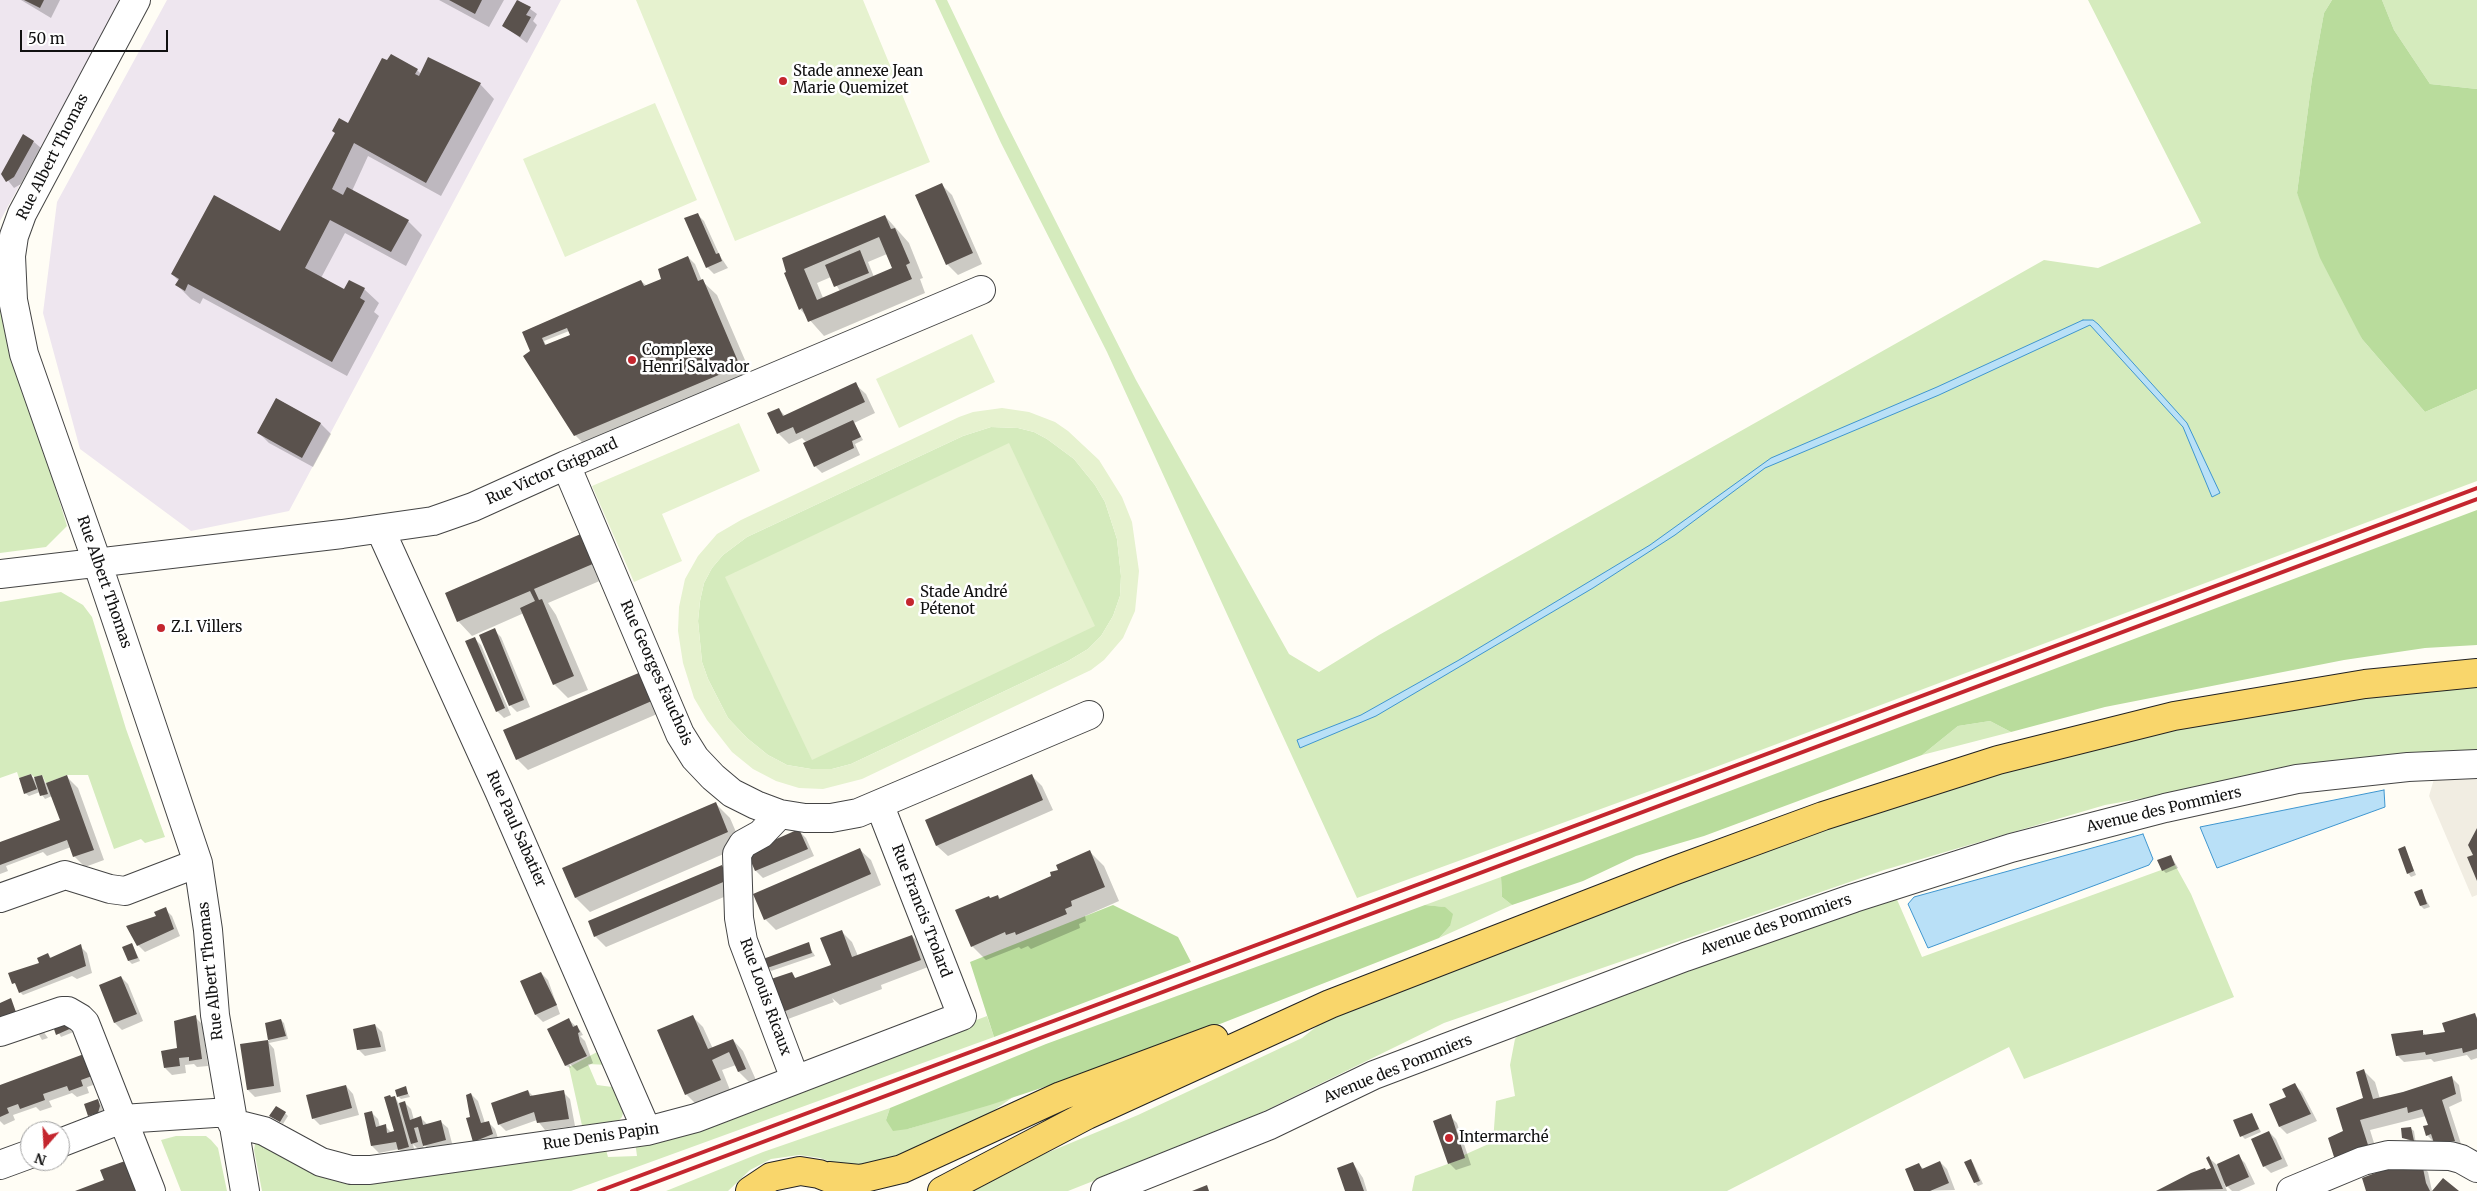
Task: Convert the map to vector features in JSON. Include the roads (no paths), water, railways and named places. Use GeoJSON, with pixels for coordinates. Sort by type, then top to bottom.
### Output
{"type":"FeatureCollection","features":[{"type":"Feature","properties":{"kind":"main road"},"geometry":{"type":"LineString","coordinates":[[942,1191],[1087,1115],[1330,1004],[1738,846],[1824,816],[1998,760],[2144,723],[2245,702],[2365,684],[2477,673]]}},
{"type":"Feature","properties":{"kind":"main road"},"geometry":{"type":"LineString","coordinates":[[750,1191],[772,1177],[790,1172],[810,1172],[860,1179],[902,1169],[1061,1096],[1244,1028],[1330,1004]]}},
{"type":"Feature","properties":{"kind":"main road"},"geometry":{"type":"LineString","coordinates":[[829,1176],[852,1191]]}},
{"type":"Feature","properties":{"kind":"street","name":"Rue Albert Thomas"},"geometry":{"type":"LineString","coordinates":[[136,0],[29,200],[14,236],[10,256],[12,300],[20,340],[98,562],[198,863],[208,930],[215,1015],[245,1191]]}},
{"type":"Feature","properties":{"kind":"street","name":"Rue Victor Grignard"},"geometry":{"type":"LineString","coordinates":[[0,574],[420,523],[460,511],[981,290]]}},
{"type":"Feature","properties":{"kind":"street","name":"Rue Georges Fauchois"},"geometry":{"type":"LineString","coordinates":[[566,465],[686,746],[702,766],[732,792],[756,805],[780,814],[831,818],[845,817],[880,806],[1089,715]]}},
{"type":"Feature","properties":{"kind":"street","name":"Rue Paul Sabatier"},"geometry":{"type":"LineString","coordinates":[[380,529],[500,791],[647,1131]]}},
{"type":"Feature","properties":{"kind":"street","name":"Avenue des Pommiers"},"geometry":{"type":"LineString","coordinates":[[1105,1191],[1270,1125],[1374,1076],[1685,957],[1854,898],[2002,851],[2165,808],[2297,779],[2378,770],[2477,764]]}},
{"type":"Feature","properties":{"kind":"street","name":"Rue Francis Trolard"},"geometry":{"type":"LineString","coordinates":[[880,806],[962,1016]]}},
{"type":"Feature","properties":{"kind":"street","name":"Rue Louis Ricaux"},"geometry":{"type":"LineString","coordinates":[[780,814],[761,834],[744,844],[738,854],[739,918],[743,941],[795,1079]]}},
{"type":"Feature","properties":{"kind":"street"},"geometry":{"type":"LineString","coordinates":[[0,898],[65,875],[110,889],[125,890],[198,863]]}},
{"type":"Feature","properties":{"kind":"street"},"geometry":{"type":"LineString","coordinates":[[0,1032],[54,1012],[68,1011],[84,1023],[151,1191]]}},
{"type":"Feature","properties":{"kind":"street","name":"Rue Denis Papin"},"geometry":{"type":"LineString","coordinates":[[70,1138],[122,1119],[231,1117],[264,1131],[321,1162],[351,1170],[370,1170],[647,1131],[696,1118],[962,1016]]}},
{"type":"Feature","properties":{"kind":"street"},"geometry":{"type":"LineString","coordinates":[[2291,1191],[2363,1161],[2388,1155],[2450,1156],[2461,1158],[2477,1168]]}},
{"type":"Feature","properties":{"kind":"street"},"geometry":{"type":"LineString","coordinates":[[0,1165],[20,1158]]}},
{"type":"Feature","properties":{"kind":"water"},"geometry":{"type":"Polygon","coordinates":[[[2083,320],[2093,320],[2098,324],[2187,423],[2220,493],[2212,497],[2183,427],[2090,325],[1939,395],[1765,468],[1675,535],[1593,588],[1376,716],[1300,748],[1297,740],[1361,715],[1459,660],[1650,545],[1771,458],[1937,387],[2083,320]]]}},
{"type":"Feature","properties":{"kind":"water"},"geometry":{"type":"Polygon","coordinates":[[[2384,790],[2385,807],[2217,868],[2200,827],[2384,790]]]}},
{"type":"Feature","properties":{"kind":"water"},"geometry":{"type":"Polygon","coordinates":[[[2143,834],[2153,859],[2149,865],[1928,948],[1908,904],[1914,897],[2143,834]]]}},
{"type":"Feature","properties":{"kind":"railway"},"geometry":{"type":"LineString","coordinates":[[599,1191],[2477,488]]}},
{"type":"Feature","properties":{"kind":"railway"},"geometry":{"type":"LineString","coordinates":[[632,1191],[2477,499]]}},
{"type":"Feature","properties":{"kind":"place","name":"Stade annexe Jean Marie Quemizet"},"geometry":{"type":"Point","coordinates":[783,81]}},
{"type":"Feature","properties":{"kind":"place","name":"Complexe Henri Salvador"},"geometry":{"type":"Point","coordinates":[632,360]}},
{"type":"Feature","properties":{"kind":"place","name":"Stade André Pétenot"},"geometry":{"type":"Point","coordinates":[910,602]}},
{"type":"Feature","properties":{"kind":"place","name":"Z.I. Villers"},"geometry":{"type":"Point","coordinates":[161,628]}},
{"type":"Feature","properties":{"kind":"place","name":"Intermarché"},"geometry":{"type":"Point","coordinates":[1449,1138]}}]}
